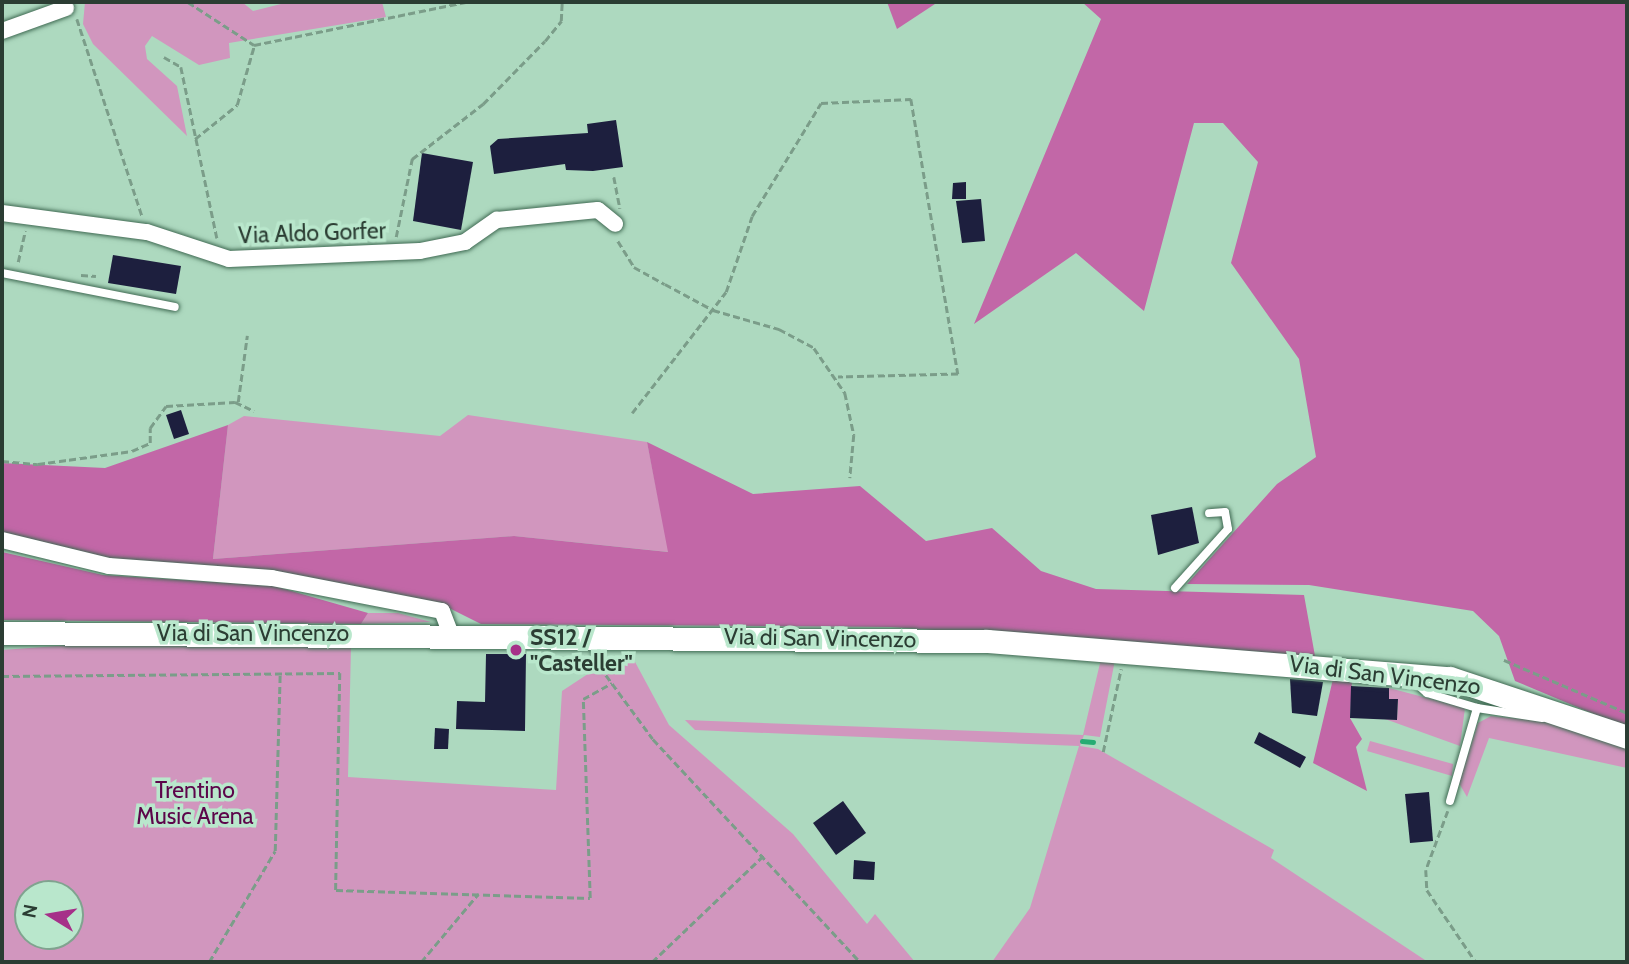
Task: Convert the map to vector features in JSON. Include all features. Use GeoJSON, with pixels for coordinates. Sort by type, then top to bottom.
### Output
{"type":"FeatureCollection","features":[{"type":"Feature","properties":{"kind":"main road","name":"Via di San Vincenzo"},"geometry":{"type":"LineString","coordinates":[[2,634],[591,635],[987,641],[1405,673],[1480,684],[1627,737]]}},
{"type":"Feature","properties":{"kind":"street"},"geometry":{"type":"LineString","coordinates":[[2,31],[72,10]]}},
{"type":"Feature","properties":{"kind":"street","name":"Via Aldo Gorfer"},"geometry":{"type":"LineString","coordinates":[[2,213],[147,232],[229,259],[393,253],[465,242],[497,220],[598,210],[615,224]]}},
{"type":"Feature","properties":{"kind":"street"},"geometry":{"type":"LineString","coordinates":[[2,540],[109,566],[272,578],[442,611],[451,635]]}},
{"type":"Feature","properties":{"kind":"lane"},"geometry":{"type":"LineString","coordinates":[[2,273],[175,307]]}},
{"type":"Feature","properties":{"kind":"lane"},"geometry":{"type":"LineString","coordinates":[[1175,588],[1228,529],[1225,512],[1209,513]]}},
{"type":"Feature","properties":{"kind":"lane"},"geometry":{"type":"LineString","coordinates":[[591,635],[600,666]]}},
{"type":"Feature","properties":{"kind":"lane"},"geometry":{"type":"LineString","coordinates":[[1405,673],[1427,693],[1477,708],[1568,716]]}},
{"type":"Feature","properties":{"kind":"lane"},"geometry":{"type":"LineString","coordinates":[[1450,801],[1477,708]]}},
{"type":"Feature","properties":{"kind":"path"},"geometry":{"type":"LineString","coordinates":[[188,2],[254,45],[466,2]]}},
{"type":"Feature","properties":{"kind":"path"},"geometry":{"type":"LineString","coordinates":[[393,253],[412,159],[483,104],[545,41],[561,21],[563,2]]}},
{"type":"Feature","properties":{"kind":"path"},"geometry":{"type":"LineString","coordinates":[[72,10],[147,232]]}},
{"type":"Feature","properties":{"kind":"path"},"geometry":{"type":"LineString","coordinates":[[195,139],[237,105],[254,45]]}},
{"type":"Feature","properties":{"kind":"path"},"geometry":{"type":"LineString","coordinates":[[164,57],[181,67],[220,244]]}},
{"type":"Feature","properties":{"kind":"path"},"geometry":{"type":"LineString","coordinates":[[632,413],[713,310],[752,216],[821,103],[911,99],[958,374],[838,377]]}},
{"type":"Feature","properties":{"kind":"path"},"geometry":{"type":"LineString","coordinates":[[614,177],[621,215],[615,224],[621,253],[635,267],[713,310],[779,329],[814,348],[838,377],[854,435],[850,478]]}},
{"type":"Feature","properties":{"kind":"path"},"geometry":{"type":"LineString","coordinates":[[15,276],[29,216]]}},
{"type":"Feature","properties":{"kind":"path"},"geometry":{"type":"LineString","coordinates":[[238,402],[247,336]]}},
{"type":"Feature","properties":{"kind":"path"},"geometry":{"type":"LineString","coordinates":[[2,461],[38,464],[132,451],[150,443],[150,428],[166,406],[238,402],[254,411]]}},
{"type":"Feature","properties":{"kind":"path"},"geometry":{"type":"LineString","coordinates":[[1103,752],[1125,651]]}},
{"type":"Feature","properties":{"kind":"path"},"geometry":{"type":"LineString","coordinates":[[1504,660],[1627,713]]}},
{"type":"Feature","properties":{"kind":"path"},"geometry":{"type":"LineString","coordinates":[[600,666],[653,739],[764,855],[860,962]]}},
{"type":"Feature","properties":{"kind":"path"},"geometry":{"type":"LineString","coordinates":[[209,962],[275,851],[280,673]]}},
{"type":"Feature","properties":{"kind":"path"},"geometry":{"type":"LineString","coordinates":[[2,676],[340,673],[336,890],[590,898],[583,699],[612,683]]}},
{"type":"Feature","properties":{"kind":"path"},"geometry":{"type":"LineString","coordinates":[[1450,801],[1426,870],[1427,890],[1476,962]]}},
{"type":"Feature","properties":{"kind":"path"},"geometry":{"type":"LineString","coordinates":[[652,962],[764,855]]}},
{"type":"Feature","properties":{"kind":"path"},"geometry":{"type":"LineString","coordinates":[[421,962],[478,894]]}},
{"type":"Feature","properties":{"kind":"green space"},"geometry":{"type":"Polygon","coordinates":[[[85,2],[242,2],[253,11],[289,2],[382,2],[386,17],[229,43],[230,58],[199,65],[152,36],[145,46],[147,59],[177,86],[187,136],[93,44],[83,24],[85,2]]]}},
{"type":"Feature","properties":{"kind":"green space"},"geometry":{"type":"Polygon","coordinates":[[[468,415],[647,442],[669,552],[514,536],[213,559],[228,425],[244,416],[440,436],[468,415]]]}},
{"type":"Feature","properties":{"kind":"green space"},"geometry":{"type":"Polygon","coordinates":[[[368,613],[398,613],[431,622],[361,624],[368,613]]]}},
{"type":"Feature","properties":{"kind":"green space","name":"Trentino Music Arena"},"geometry":{"type":"Polygon","coordinates":[[[70,645],[351,647],[348,777],[556,790],[562,691],[600,666],[634,660],[669,725],[793,834],[867,924],[875,914],[915,962],[2,962],[2,650],[70,645]]]}},
{"type":"Feature","properties":{"kind":"green space"},"geometry":{"type":"Polygon","coordinates":[[[1101,659],[1115,660],[1100,737],[1084,735],[1080,746],[1098,749],[1274,850],[1271,858],[1428,962],[992,962],[1030,908],[1079,746],[695,730],[685,720],[1083,735],[1101,659]]]}},
{"type":"Feature","properties":{"kind":"green space"},"geometry":{"type":"Polygon","coordinates":[[[1389,688],[1465,708],[1460,746],[1385,719],[1397,720],[1398,699],[1389,699],[1389,688]]]}},
{"type":"Feature","properties":{"kind":"green space"},"geometry":{"type":"Polygon","coordinates":[[[1491,716],[1563,723],[1627,746],[1627,768],[1489,738],[1467,797],[1459,783],[1478,723],[1491,716]]]}},
{"type":"Feature","properties":{"kind":"green space"},"geometry":{"type":"Polygon","coordinates":[[[1370,741],[1453,764],[1452,776],[1367,751],[1370,741]]]}},
{"type":"Feature","properties":{"kind":"shaded area"},"geometry":{"type":"Polygon","coordinates":[[[887,2],[938,2],[897,29],[887,2]]]}},
{"type":"Feature","properties":{"kind":"shaded area"},"geometry":{"type":"Polygon","coordinates":[[[1082,2],[1627,2],[1627,728],[1515,681],[1499,636],[1473,611],[1309,585],[1187,584],[1277,484],[1316,457],[1299,359],[1231,263],[1258,162],[1223,123],[1194,123],[1144,311],[1076,253],[974,324],[1101,19],[1082,2]]]}},
{"type":"Feature","properties":{"kind":"shaded area"},"geometry":{"type":"Polygon","coordinates":[[[228,425],[213,559],[514,536],[668,552],[647,442],[753,494],[860,486],[926,541],[992,528],[1041,571],[1096,589],[1304,595],[1315,656],[891,627],[481,624],[441,604],[106,561],[2,535],[2,463],[105,468],[228,425]]]}},
{"type":"Feature","properties":{"kind":"shaded area"},"geometry":{"type":"Polygon","coordinates":[[[2,552],[103,575],[274,586],[368,613],[361,624],[2,620],[2,552]]]}},
{"type":"Feature","properties":{"kind":"shaded area"},"geometry":{"type":"Polygon","coordinates":[[[1333,679],[1352,680],[1350,718],[1362,739],[1356,747],[1367,791],[1313,763],[1333,679]]]}},
{"type":"Feature","properties":{"kind":"building"},"geometry":{"type":"Polygon","coordinates":[[[616,120],[623,167],[593,171],[566,170],[565,164],[494,174],[490,146],[498,139],[588,133],[587,124],[616,120]]]}},
{"type":"Feature","properties":{"kind":"building"},"geometry":{"type":"Polygon","coordinates":[[[422,153],[473,162],[461,230],[413,221],[422,153]]]}},
{"type":"Feature","properties":{"kind":"building"},"geometry":{"type":"Polygon","coordinates":[[[966,182],[966,199],[952,199],[953,183],[966,182]]]}},
{"type":"Feature","properties":{"kind":"building"},"geometry":{"type":"Polygon","coordinates":[[[981,199],[985,241],[962,243],[956,201],[981,199]]]}},
{"type":"Feature","properties":{"kind":"building"},"geometry":{"type":"Polygon","coordinates":[[[113,255],[181,266],[176,294],[108,283],[113,255]]]}},
{"type":"Feature","properties":{"kind":"building"},"geometry":{"type":"Polygon","coordinates":[[[181,410],[189,434],[174,439],[166,415],[181,410]]]}},
{"type":"Feature","properties":{"kind":"building"},"geometry":{"type":"Polygon","coordinates":[[[1192,507],[1199,543],[1158,555],[1151,515],[1192,507]]]}},
{"type":"Feature","properties":{"kind":"building"},"geometry":{"type":"Polygon","coordinates":[[[486,654],[526,654],[525,731],[456,729],[457,701],[485,702],[486,654]]]}},
{"type":"Feature","properties":{"kind":"building"},"geometry":{"type":"Polygon","coordinates":[[[1290,679],[1323,682],[1317,716],[1292,713],[1290,679]]]}},
{"type":"Feature","properties":{"kind":"building"},"geometry":{"type":"Polygon","coordinates":[[[1351,686],[1389,688],[1389,699],[1398,699],[1397,720],[1350,718],[1351,686]]]}},
{"type":"Feature","properties":{"kind":"building"},"geometry":{"type":"Polygon","coordinates":[[[435,728],[449,729],[448,749],[434,749],[435,728]]]}},
{"type":"Feature","properties":{"kind":"building"},"geometry":{"type":"Polygon","coordinates":[[[1259,732],[1306,757],[1300,768],[1254,743],[1259,732]]]}},
{"type":"Feature","properties":{"kind":"building"},"geometry":{"type":"Polygon","coordinates":[[[1429,792],[1433,841],[1410,843],[1405,794],[1429,792]]]}},
{"type":"Feature","properties":{"kind":"building"},"geometry":{"type":"Polygon","coordinates":[[[843,801],[866,833],[836,855],[813,823],[843,801]]]}},
{"type":"Feature","properties":{"kind":"building"},"geometry":{"type":"Polygon","coordinates":[[[854,860],[875,862],[874,880],[853,879],[854,860]]]}},
{"type":"Feature","properties":{"kind":"waterway"},"geometry":{"type":"LineString","coordinates":[[1082,741],[1093,742]]}},
{"type":"Feature","properties":{"kind":"place","name":"SS12 / \"Casteller\""},"geometry":{"type":"Point","coordinates":[516,650]}}]}
